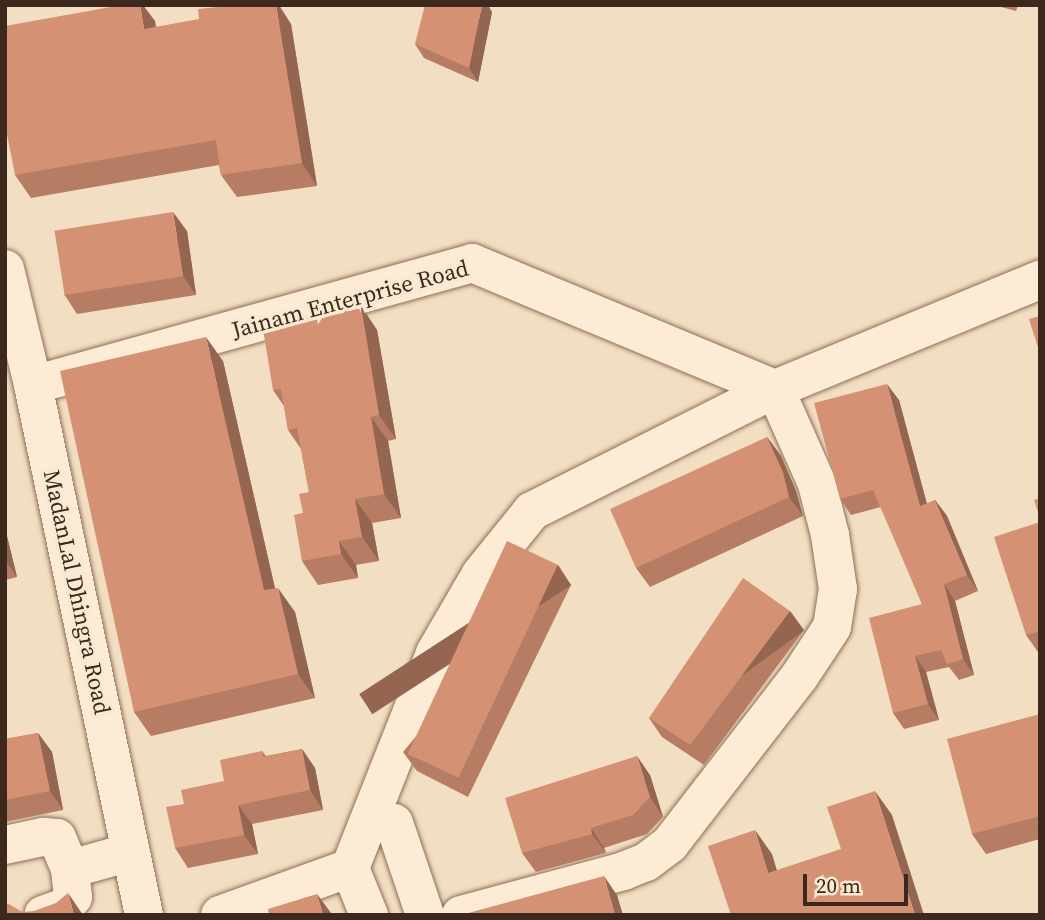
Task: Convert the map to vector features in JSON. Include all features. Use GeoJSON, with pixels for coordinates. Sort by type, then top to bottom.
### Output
{"type":"FeatureCollection","features":[{"type":"Feature","properties":{"kind":"street","name":"Jainam Enterprise Road"},"geometry":{"type":"LineString","coordinates":[[23,377],[472,263],[775,389]]}},
{"type":"Feature","properties":{"kind":"street","name":"MadanLal Dhingra Road"},"geometry":{"type":"LineString","coordinates":[[5,271],[23,377],[144,915]]}},
{"type":"Feature","properties":{"kind":"street"},"geometry":{"type":"LineString","coordinates":[[369,915],[350,868],[435,653],[481,574],[532,511],[775,389],[1040,280]]}},
{"type":"Feature","properties":{"kind":"street"},"geometry":{"type":"LineString","coordinates":[[461,915],[624,871],[654,856],[678,834],[799,677],[832,626],[838,589],[830,535],[817,484],[775,389]]}},
{"type":"Feature","properties":{"kind":"street"},"geometry":{"type":"LineString","coordinates":[[394,823],[425,915]]}},
{"type":"Feature","properties":{"kind":"street"},"geometry":{"type":"LineString","coordinates":[[5,845],[44,837],[57,838],[70,869],[73,897],[65,907],[43,915]]}},
{"type":"Feature","properties":{"kind":"street"},"geometry":{"type":"LineString","coordinates":[[70,869],[131,852]]}},
{"type":"Feature","properties":{"kind":"street"},"geometry":{"type":"LineString","coordinates":[[220,915],[350,868]]}},
{"type":"Feature","properties":{"kind":"building"},"geometry":{"type":"Polygon","coordinates":[[[122,5],[140,5],[144,29],[199,19],[198,9],[276,5],[302,163],[221,175],[216,140],[15,175],[5,124],[5,26],[122,5]]]}},
{"type":"Feature","properties":{"kind":"building"},"geometry":{"type":"Polygon","coordinates":[[[425,5],[482,5],[469,68],[415,44],[425,5]]]}},
{"type":"Feature","properties":{"kind":"building"},"geometry":{"type":"Polygon","coordinates":[[[173,212],[183,276],[65,295],[54,231],[173,212]]]}},
{"type":"Feature","properties":{"kind":"building"},"geometry":{"type":"Polygon","coordinates":[[[361,306],[379,415],[371,417],[384,494],[355,499],[362,537],[339,541],[341,554],[302,561],[294,515],[303,513],[299,494],[309,492],[297,428],[288,430],[281,389],[273,390],[262,323],[361,306]]]}},
{"type":"Feature","properties":{"kind":"building"},"geometry":{"type":"Polygon","coordinates":[[[1040,316],[1040,354],[1029,319],[1040,316]]]}},
{"type":"Feature","properties":{"kind":"building"},"geometry":{"type":"Polygon","coordinates":[[[206,337],[264,590],[278,588],[298,674],[134,712],[60,371],[206,337]]]}},
{"type":"Feature","properties":{"kind":"building"},"geometry":{"type":"Polygon","coordinates":[[[887,384],[920,506],[935,500],[967,575],[944,584],[963,659],[947,664],[941,650],[915,656],[928,704],[893,713],[869,618],[922,604],[873,490],[840,499],[814,403],[887,384]]]}},
{"type":"Feature","properties":{"kind":"building"},"geometry":{"type":"Polygon","coordinates":[[[767,437],[783,472],[789,497],[636,568],[610,509],[767,437]]]}},
{"type":"Feature","properties":{"kind":"building"},"geometry":{"type":"Polygon","coordinates":[[[1040,498],[1040,518],[1034,500],[1040,498]]]}},
{"type":"Feature","properties":{"kind":"building"},"geometry":{"type":"Polygon","coordinates":[[[1040,522],[1040,631],[1026,635],[994,537],[1040,522]]]}},
{"type":"Feature","properties":{"kind":"building"},"geometry":{"type":"Polygon","coordinates":[[[507,541],[558,565],[458,778],[408,754],[507,541]]]}},
{"type":"Feature","properties":{"kind":"building"},"geometry":{"type":"Polygon","coordinates":[[[743,578],[790,611],[690,745],[649,718],[743,578]]]}},
{"type":"Feature","properties":{"kind":"building"},"geometry":{"type":"Polygon","coordinates":[[[1040,714],[1040,816],[972,834],[947,739],[1040,714]]]}},
{"type":"Feature","properties":{"kind":"building"},"geometry":{"type":"Polygon","coordinates":[[[38,733],[50,791],[5,800],[5,739],[38,733]]]}},
{"type":"Feature","properties":{"kind":"building"},"geometry":{"type":"Polygon","coordinates":[[[302,749],[310,790],[238,805],[244,835],[175,848],[166,807],[184,804],[181,790],[224,781],[220,760],[262,751],[263,757],[302,749]]]}},
{"type":"Feature","properties":{"kind":"building"},"geometry":{"type":"Polygon","coordinates":[[[637,756],[650,797],[633,815],[591,828],[592,834],[522,853],[505,798],[637,756]]]}},
{"type":"Feature","properties":{"kind":"building"},"geometry":{"type":"Polygon","coordinates":[[[875,791],[915,915],[731,915],[708,846],[755,830],[768,873],[841,849],[827,807],[875,791]]]}},
{"type":"Feature","properties":{"kind":"building"},"geometry":{"type":"Polygon","coordinates":[[[604,876],[615,915],[461,915],[604,876]]]}},
{"type":"Feature","properties":{"kind":"building"},"geometry":{"type":"Polygon","coordinates":[[[68,893],[74,915],[5,915],[5,905],[9,904],[22,912],[34,911],[56,903],[68,893]]]}},
{"type":"Feature","properties":{"kind":"building"},"geometry":{"type":"Polygon","coordinates":[[[317,894],[323,915],[269,915],[268,909],[317,894]]]}}]}
